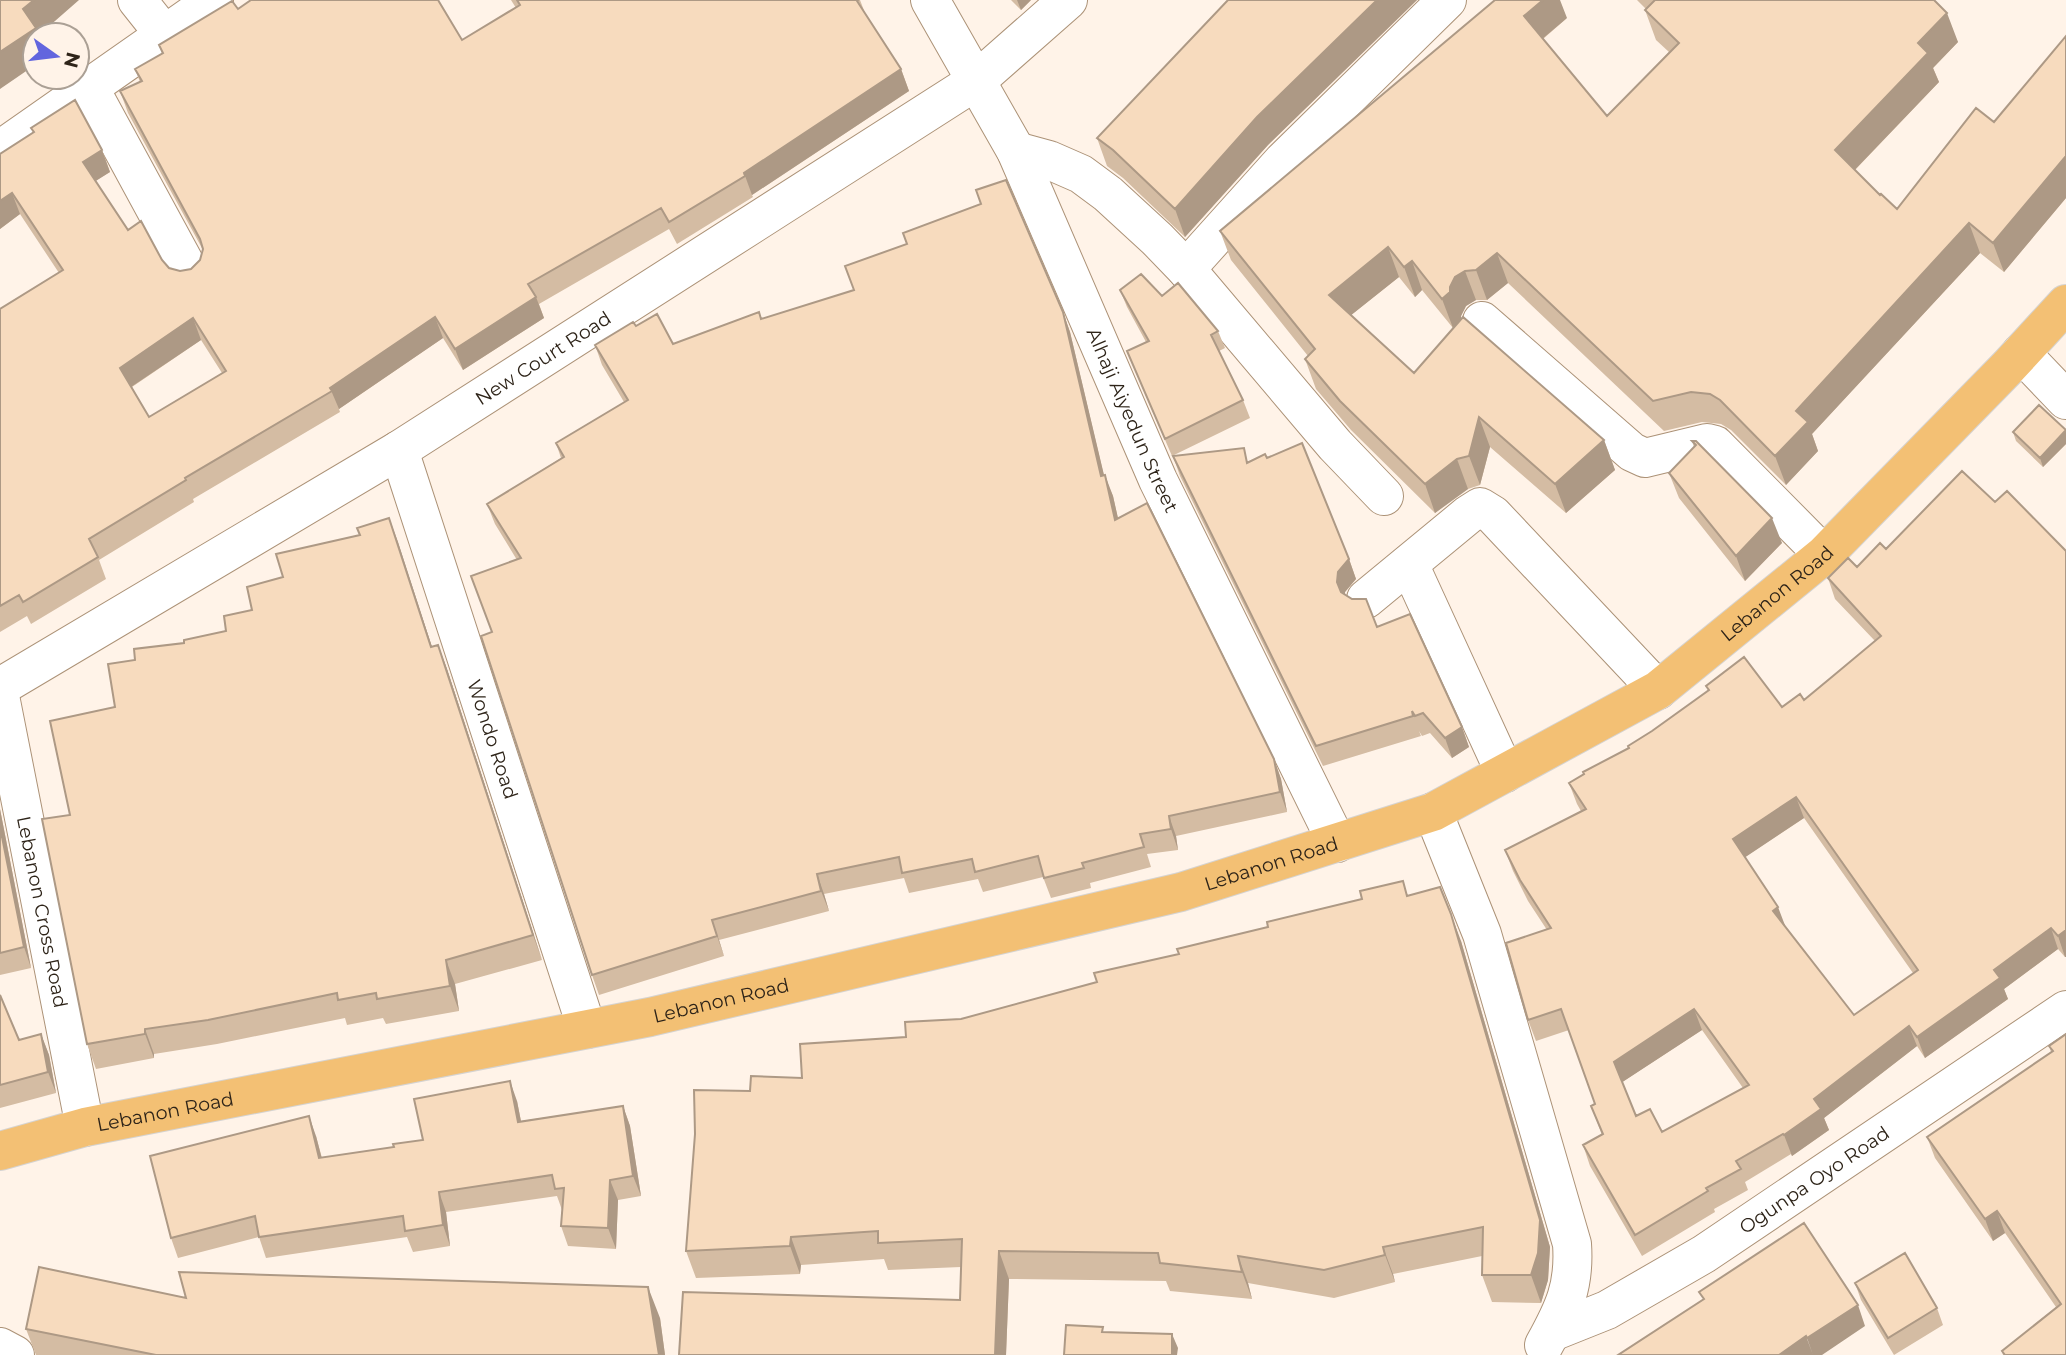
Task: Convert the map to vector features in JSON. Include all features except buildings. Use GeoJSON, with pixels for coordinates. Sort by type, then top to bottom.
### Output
{"type":"FeatureCollection","features":[{"type":"Feature","properties":{"kind":"main road","name":"Lebanon Road"},"geometry":{"type":"LineString","coordinates":[[0,1151],[85,1127],[677,1011],[1181,892],[1433,812],[1658,690],[1824,555],[2066,304]]}},
{"type":"Feature","properties":{"kind":"street"},"geometry":{"type":"LineString","coordinates":[[137,0],[164,34]]}},
{"type":"Feature","properties":{"kind":"street"},"geometry":{"type":"LineString","coordinates":[[91,86],[215,0]]}},
{"type":"Feature","properties":{"kind":"street","name":"Alhaji Aiyedun Street"},"geometry":{"type":"LineString","coordinates":[[930,0],[1016,151],[1158,480],[1336,843]]}},
{"type":"Feature","properties":{"kind":"street","name":"New Court Road"},"geometry":{"type":"LineString","coordinates":[[0,687],[399,450],[976,81],[1068,0]]}},
{"type":"Feature","properties":{"kind":"street"},"geometry":{"type":"LineString","coordinates":[[1186,269],[1283,161],[1447,0]]}},
{"type":"Feature","properties":{"kind":"street"},"geometry":{"type":"LineString","coordinates":[[0,150],[83,91]]}},
{"type":"Feature","properties":{"kind":"street"},"geometry":{"type":"LineString","coordinates":[[91,91],[189,271]]}},
{"type":"Feature","properties":{"kind":"street"},"geometry":{"type":"LineString","coordinates":[[1016,151],[1049,160],[1081,174],[1108,194],[1157,239],[1186,269],[1335,445],[1384,496]]}},
{"type":"Feature","properties":{"kind":"street"},"geometry":{"type":"LineString","coordinates":[[1482,321],[1632,452],[1645,457],[1707,443],[1715,445],[1824,555]]}},
{"type":"Feature","properties":{"kind":"street"},"geometry":{"type":"LineString","coordinates":[[2021,353],[2066,400]]}},
{"type":"Feature","properties":{"kind":"street","name":"Wondo Road"},"geometry":{"type":"LineString","coordinates":[[399,450],[587,1029]]}},
{"type":"Feature","properties":{"kind":"street"},"geometry":{"type":"LineString","coordinates":[[1366,599],[1480,507],[1493,515],[1658,690]]}},
{"type":"Feature","properties":{"kind":"street"},"geometry":{"type":"LineString","coordinates":[[1409,564],[1505,773]]}},
{"type":"Feature","properties":{"kind":"street","name":"Lebanon Cross Road"},"geometry":{"type":"LineString","coordinates":[[0,696],[85,1127]]}},
{"type":"Feature","properties":{"kind":"street"},"geometry":{"type":"LineString","coordinates":[[1433,812],[1482,934],[1572,1244],[1570,1290],[1545,1343]]}},
{"type":"Feature","properties":{"kind":"street","name":"Ogunpa Oyo Road"},"geometry":{"type":"LineString","coordinates":[[1545,1343],[1704,1254],[2066,1010]]}},
{"type":"Feature","properties":{"kind":"street"},"geometry":{"type":"LineString","coordinates":[[0,1346],[15,1355]]}}]}
